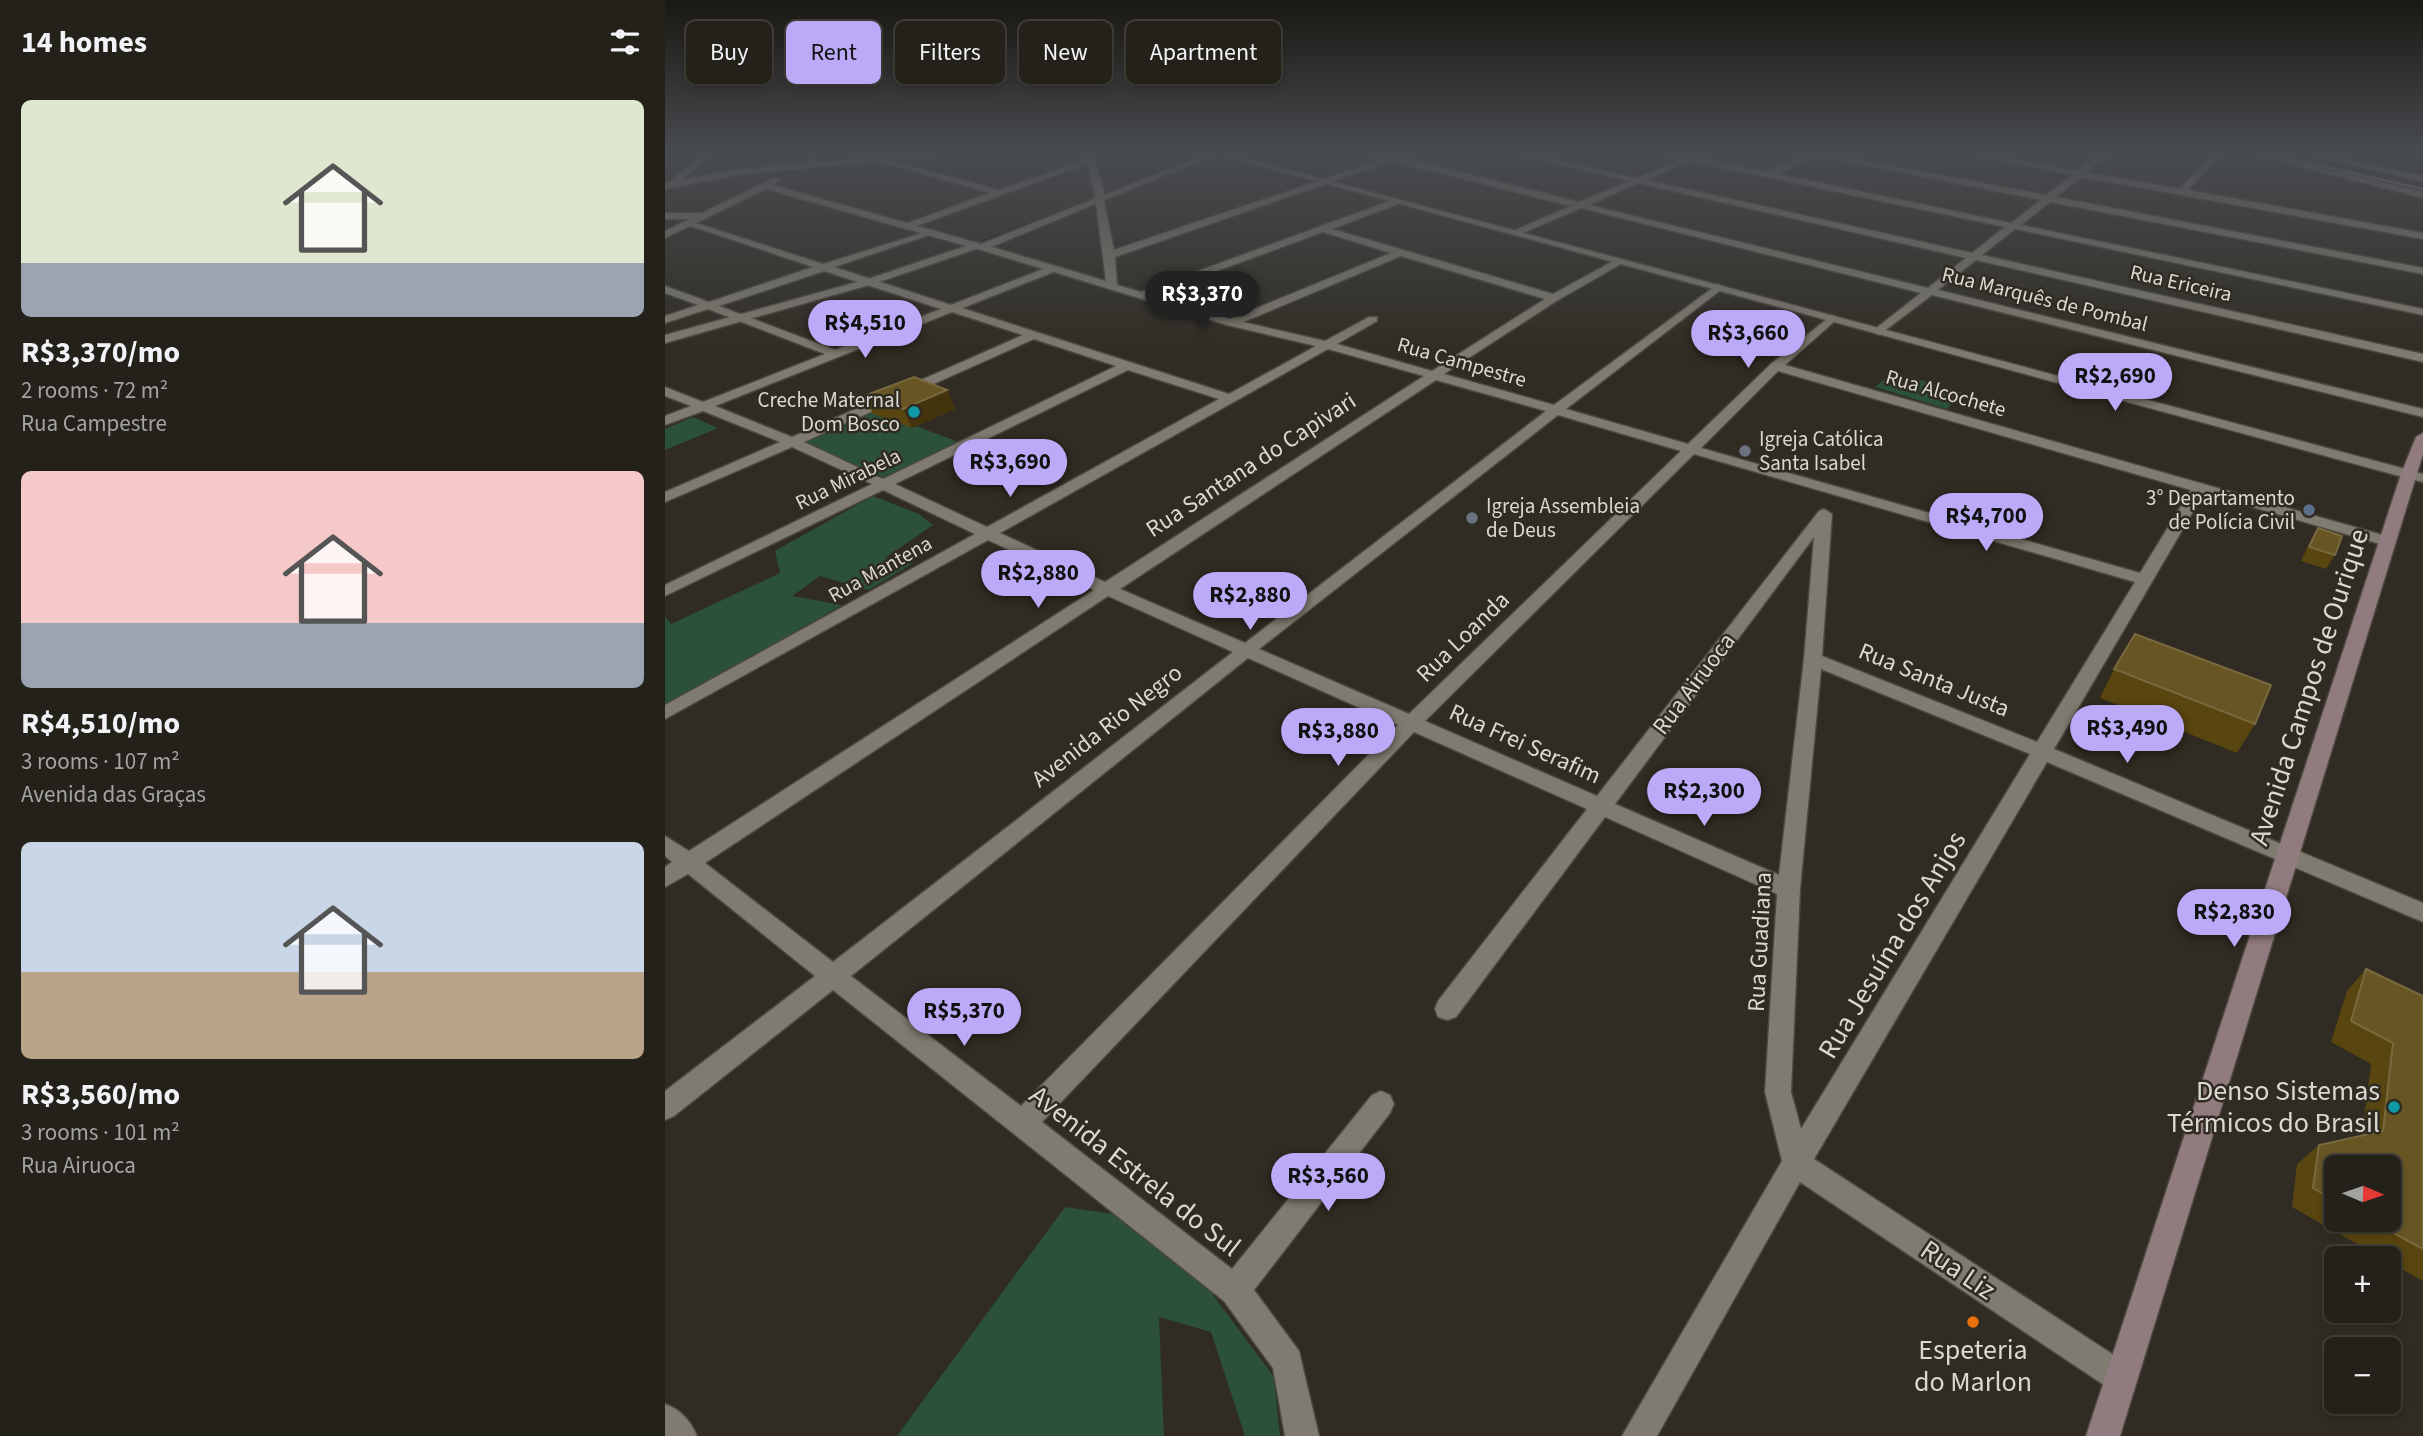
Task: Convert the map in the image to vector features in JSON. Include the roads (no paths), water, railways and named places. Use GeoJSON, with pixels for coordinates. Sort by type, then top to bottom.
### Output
{"type":"FeatureCollection","features":[{"type":"Feature","properties":{"kind":"main road","name":"Avenida Campos de Ourique"},"geometry":{"type":"LineString","coordinates":[[2103,1436],[2387,541],[2415,476],[2423,438]]}},
{"type":"Feature","properties":{"kind":"street"},"geometry":{"type":"LineString","coordinates":[[665,235],[697,221]]}},
{"type":"Feature","properties":{"kind":"street","name":"Rua Campestre"},"geometry":{"type":"LineString","coordinates":[[890,221],[1231,323],[1325,344],[2147,580]]}},
{"type":"Feature","properties":{"kind":"street"},"geometry":{"type":"LineString","coordinates":[[908,226],[922,221]]}},
{"type":"Feature","properties":{"kind":"street"},"geometry":{"type":"LineString","coordinates":[[665,339],[872,282],[1041,221]]}},
{"type":"Feature","properties":{"kind":"street"},"geometry":{"type":"LineString","coordinates":[[1104,221],[1112,287]]}},
{"type":"Feature","properties":{"kind":"street"},"geometry":{"type":"LineString","coordinates":[[1110,255],[1208,221]]}},
{"type":"Feature","properties":{"kind":"street"},"geometry":{"type":"LineString","coordinates":[[1140,296],[1344,221]]}},
{"type":"Feature","properties":{"kind":"street"},"geometry":{"type":"LineString","coordinates":[[1471,221],[2415,476]]}},
{"type":"Feature","properties":{"kind":"street"},"geometry":{"type":"LineString","coordinates":[[1516,233],[1544,221]]}},
{"type":"Feature","properties":{"kind":"street","name":"Rua Marquês de Pombal"},"geometry":{"type":"LineString","coordinates":[[1647,221],[2423,413]]}},
{"type":"Feature","properties":{"kind":"street","name":"Rua Ericeira"},"geometry":{"type":"LineString","coordinates":[[1820,221],[2423,358]]}},
{"type":"Feature","properties":{"kind":"street"},"geometry":{"type":"LineString","coordinates":[[1996,221],[2423,312]]}},
{"type":"Feature","properties":{"kind":"street"},"geometry":{"type":"LineString","coordinates":[[1879,331],[2021,221]]}},
{"type":"Feature","properties":{"kind":"street"},"geometry":{"type":"LineString","coordinates":[[2163,221],[2423,271]]}},
{"type":"Feature","properties":{"kind":"street"},"geometry":{"type":"LineString","coordinates":[[2341,221],[2423,236]]}},
{"type":"Feature","properties":{"kind":"street"},"geometry":{"type":"LineString","coordinates":[[690,224],[953,308],[1123,367],[1228,398]]}},
{"type":"Feature","properties":{"kind":"street"},"geometry":{"type":"LineString","coordinates":[[1323,229],[1554,298]]}},
{"type":"Feature","properties":{"kind":"street"},"geometry":{"type":"LineString","coordinates":[[665,320],[929,232]]}},
{"type":"Feature","properties":{"kind":"street"},"geometry":{"type":"LineString","coordinates":[[1231,323],[1401,252]]}},
{"type":"Feature","properties":{"kind":"street","name":"Rua Santana do Capivari"},"geometry":{"type":"LineString","coordinates":[[665,878],[1433,376],[1554,298],[1621,261]]}},
{"type":"Feature","properties":{"kind":"street"},"geometry":{"type":"LineString","coordinates":[[665,421],[1053,269]]}},
{"type":"Feature","properties":{"kind":"street","name":"Avenida Rio Negro"},"geometry":{"type":"LineString","coordinates":[[665,1107],[1244,651],[1553,411],[1718,287]]}},
{"type":"Feature","properties":{"kind":"street"},"geometry":{"type":"LineString","coordinates":[[665,289],[835,354]]}},
{"type":"Feature","properties":{"kind":"street","name":"Rua Loanda"},"geometry":{"type":"LineString","coordinates":[[1023,1123],[1412,723],[1776,366],[1832,318]]}},
{"type":"Feature","properties":{"kind":"street","name":"Rua Mantena"},"geometry":{"type":"LineString","coordinates":[[665,713],[1325,344],[1373,320]]}},
{"type":"Feature","properties":{"kind":"street"},"geometry":{"type":"LineString","coordinates":[[665,498],[1031,336]]}},
{"type":"Feature","properties":{"kind":"street","name":"Rua Alcochete"},"geometry":{"type":"LineString","coordinates":[[1776,366],[2387,541]]}},
{"type":"Feature","properties":{"kind":"street","name":"Rua Mirabela"},"geometry":{"type":"LineString","coordinates":[[665,591],[1123,367]]}},
{"type":"Feature","properties":{"kind":"street","name":"Rua Frei Serafim"},"geometry":{"type":"LineString","coordinates":[[665,391],[793,442],[1244,651],[1789,889]]}},
{"type":"Feature","properties":{"kind":"street","name":"Rua Jesuína dos Anjos"},"geometry":{"type":"LineString","coordinates":[[1639,1436],[1796,1163],[2147,580],[2200,487]]}},
{"type":"Feature","properties":{"kind":"street","name":"Rua Airuoca"},"geometry":{"type":"LineString","coordinates":[[1447,1009],[1824,514],[1835,491]]}},
{"type":"Feature","properties":{"kind":"street","name":"Rua Guadiana"},"geometry":{"type":"LineString","coordinates":[[1796,1163],[1778,1092],[1789,889],[1824,514]]}},
{"type":"Feature","properties":{"kind":"street","name":"Rua Santa Justa"},"geometry":{"type":"LineString","coordinates":[[1812,659],[2043,752],[2423,913]]}},
{"type":"Feature","properties":{"kind":"street","name":"Avenida Estrela do Sul"},"geometry":{"type":"LineString","coordinates":[[665,844],[1235,1290],[1288,1362],[1302,1436]]}},
{"type":"Feature","properties":{"kind":"street"},"geometry":{"type":"LineString","coordinates":[[1235,1290],[1381,1104]]}},
{"type":"Feature","properties":{"kind":"street","name":"Rua Liz"},"geometry":{"type":"LineString","coordinates":[[1796,1163],[2121,1378]]}},
{"type":"Feature","properties":{"kind":"street"},"geometry":{"type":"LineString","coordinates":[[665,1420],[680,1436]]}},
{"type":"Feature","properties":{"kind":"waterway"},"geometry":{"type":"LineString","coordinates":[[983,242],[1037,222]]}},
{"type":"Feature","properties":{"kind":"place","name":"Creche Maternal Dom Bosco"},"geometry":{"type":"Point","coordinates":[914,412]}},
{"type":"Feature","properties":{"kind":"place","name":"Igreja Católica Santa Isabel"},"geometry":{"type":"Point","coordinates":[1745,451]}},
{"type":"Feature","properties":{"kind":"place","name":"3° Departamento de Polícia Civil"},"geometry":{"type":"Point","coordinates":[2309,510]}},
{"type":"Feature","properties":{"kind":"place","name":"Igreja Assembleia de Deus"},"geometry":{"type":"Point","coordinates":[1472,518]}},
{"type":"Feature","properties":{"kind":"place","name":"Denso Sistemas Térmicos do Brasil"},"geometry":{"type":"Point","coordinates":[2394,1107]}},
{"type":"Feature","properties":{"kind":"place","name":"Espeteria do Marlon"},"geometry":{"type":"Point","coordinates":[1973,1322]}}]}
